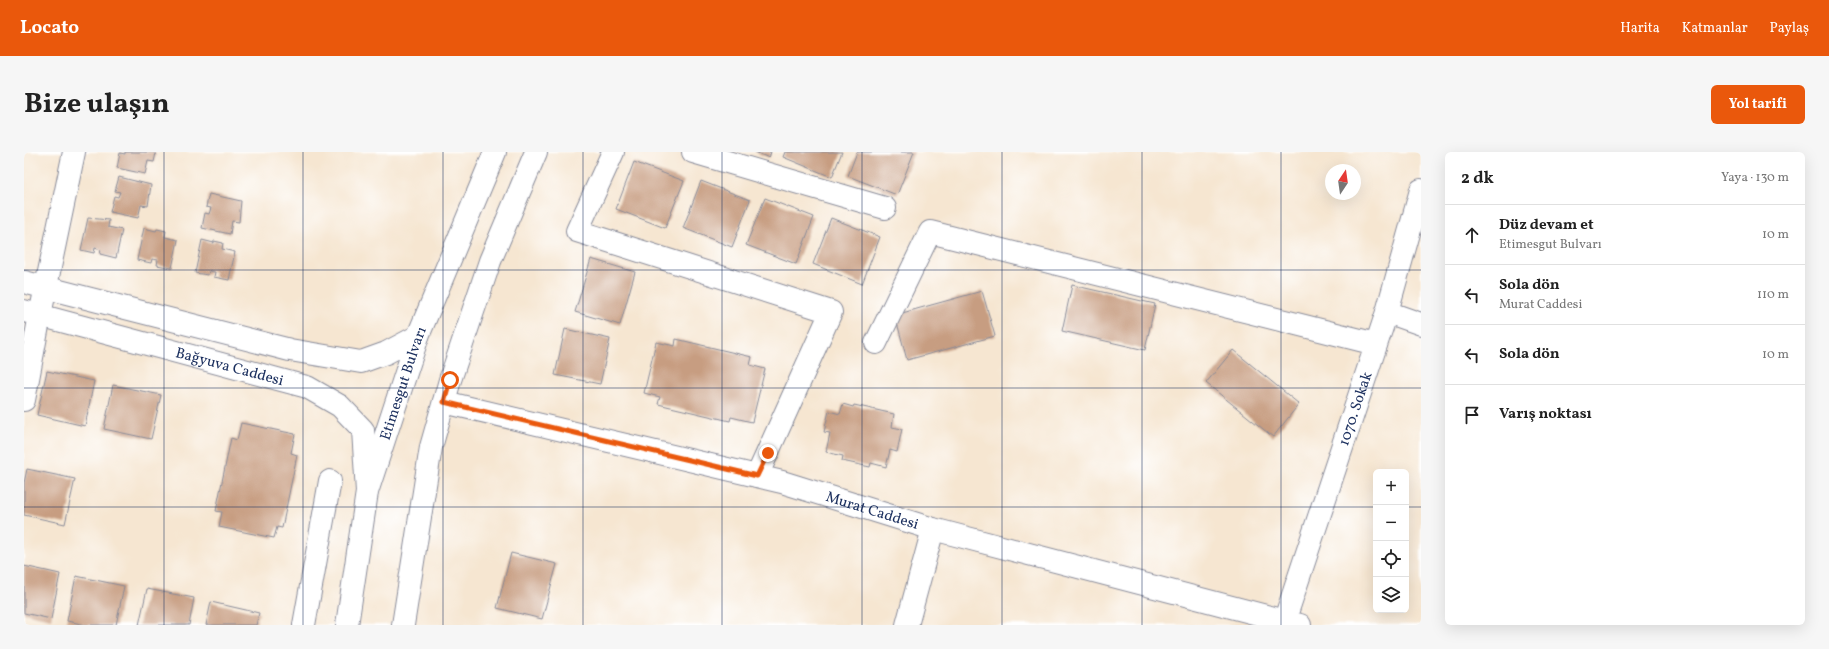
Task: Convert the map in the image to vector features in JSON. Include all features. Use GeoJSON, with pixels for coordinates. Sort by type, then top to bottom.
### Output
{"type":"FeatureCollection","features":[{"type":"Feature","properties":{"kind":"street"},"geometry":{"type":"LineString","coordinates":[[24,400],[32,313],[46,288],[74,152]]}},
{"type":"Feature","properties":{"kind":"street","name":"Etimesgut Bulvarı"},"geometry":{"type":"LineString","coordinates":[[347,625],[367,492],[418,336],[495,152]]}},
{"type":"Feature","properties":{"kind":"street"},"geometry":{"type":"LineString","coordinates":[[403,625],[431,447],[444,402],[490,261],[536,152]]}},
{"type":"Feature","properties":{"kind":"street"},"geometry":{"type":"LineString","coordinates":[[613,152],[577,231],[831,312],[757,476]]}},
{"type":"Feature","properties":{"kind":"street"},"geometry":{"type":"LineString","coordinates":[[694,152],[885,208]]}},
{"type":"Feature","properties":{"kind":"street","name":"1070. Sokak"},"geometry":{"type":"LineString","coordinates":[[1289,624],[1387,312],[1421,190]]}},
{"type":"Feature","properties":{"kind":"street"},"geometry":{"type":"LineString","coordinates":[[876,343],[930,232],[1376,344]]}},
{"type":"Feature","properties":{"kind":"street","name":"Bağyuva Caddesi"},"geometry":{"type":"LineString","coordinates":[[24,282],[290,350],[361,362],[386,352],[418,336]]}},
{"type":"Feature","properties":{"kind":"street"},"geometry":{"type":"LineString","coordinates":[[1387,312],[1421,324]]}},
{"type":"Feature","properties":{"kind":"street","name":"Bağyuva Caddesi"},"geometry":{"type":"LineString","coordinates":[[32,313],[307,387],[340,406],[363,430],[367,492]]}},
{"type":"Feature","properties":{"kind":"street","name":"Murat Caddesi"},"geometry":{"type":"LineString","coordinates":[[444,402],[782,482],[933,529],[1289,624]]}},
{"type":"Feature","properties":{"kind":"street"},"geometry":{"type":"LineString","coordinates":[[304,625],[330,481]]}},
{"type":"Feature","properties":{"kind":"street"},"geometry":{"type":"LineString","coordinates":[[907,625],[933,529]]}},
{"type":"Feature","properties":{"kind":"building"},"geometry":{"type":"Polygon","coordinates":[[[125,152],[156,153],[154,162],[148,161],[145,174],[117,168],[120,153],[125,154],[125,152]]]}},
{"type":"Feature","properties":{"kind":"building"},"geometry":{"type":"Polygon","coordinates":[[[755,152],[771,152],[769,158],[755,152]]]}},
{"type":"Feature","properties":{"kind":"building"},"geometry":{"type":"Polygon","coordinates":[[[785,152],[842,152],[832,177],[783,157],[785,152]]]}},
{"type":"Feature","properties":{"kind":"building"},"geometry":{"type":"Polygon","coordinates":[[[857,152],[914,152],[897,195],[848,176],[857,152]]]}},
{"type":"Feature","properties":{"kind":"building"},"geometry":{"type":"Polygon","coordinates":[[[634,162],[684,181],[665,228],[616,209],[634,162]]]}},
{"type":"Feature","properties":{"kind":"building"},"geometry":{"type":"Polygon","coordinates":[[[119,177],[151,185],[148,206],[141,205],[138,218],[110,212],[114,196],[118,197],[120,192],[115,191],[119,177]]]}},
{"type":"Feature","properties":{"kind":"building"},"geometry":{"type":"Polygon","coordinates":[[[701,181],[750,200],[732,247],[683,228],[701,181]]]}},
{"type":"Feature","properties":{"kind":"building"},"geometry":{"type":"Polygon","coordinates":[[[209,194],[241,201],[239,222],[232,221],[230,234],[202,228],[205,213],[209,214],[211,208],[206,207],[209,194]]]}},
{"type":"Feature","properties":{"kind":"building"},"geometry":{"type":"Polygon","coordinates":[[[765,198],[814,217],[796,264],[746,245],[765,198]]]}},
{"type":"Feature","properties":{"kind":"building"},"geometry":{"type":"Polygon","coordinates":[[[88,218],[109,220],[108,227],[122,230],[116,258],[100,254],[101,250],[95,248],[94,253],[81,250],[88,218]]]}},
{"type":"Feature","properties":{"kind":"building"},"geometry":{"type":"Polygon","coordinates":[[[831,218],[880,237],[862,284],[813,264],[831,218]]]}},
{"type":"Feature","properties":{"kind":"building"},"geometry":{"type":"Polygon","coordinates":[[[144,228],[156,231],[157,229],[166,231],[165,237],[178,240],[172,268],[157,265],[158,260],[152,259],[151,263],[137,260],[144,228]]]}},
{"type":"Feature","properties":{"kind":"building"},"geometry":{"type":"Polygon","coordinates":[[[202,240],[214,243],[214,241],[223,243],[222,249],[235,252],[229,280],[214,277],[215,272],[209,271],[208,275],[195,273],[202,240]]]}},
{"type":"Feature","properties":{"kind":"building"},"geometry":{"type":"Polygon","coordinates":[[[591,259],[635,272],[620,325],[575,312],[591,259]]]}},
{"type":"Feature","properties":{"kind":"building"},"geometry":{"type":"Polygon","coordinates":[[[1072,285],[1155,304],[1145,350],[1062,331],[1072,285]]]}},
{"type":"Feature","properties":{"kind":"building"},"geometry":{"type":"Polygon","coordinates":[[[982,291],[995,336],[907,360],[895,315],[982,291]]]}},
{"type":"Feature","properties":{"kind":"building"},"geometry":{"type":"Polygon","coordinates":[[[565,329],[610,339],[600,384],[555,375],[565,329]]]}},
{"type":"Feature","properties":{"kind":"building"},"geometry":{"type":"Polygon","coordinates":[[[676,339],[752,357],[750,365],[765,369],[752,422],[731,417],[730,421],[658,404],[660,397],[644,393],[656,342],[675,346],[676,339]]]}},
{"type":"Feature","properties":{"kind":"building"},"geometry":{"type":"Polygon","coordinates":[[[1233,350],[1299,404],[1273,437],[1206,383],[1233,350]]]}},
{"type":"Feature","properties":{"kind":"building"},"geometry":{"type":"Polygon","coordinates":[[[47,371],[94,381],[85,426],[37,415],[47,371]]]}},
{"type":"Feature","properties":{"kind":"building"},"geometry":{"type":"Polygon","coordinates":[[[113,385],[161,395],[151,439],[104,429],[113,385]]]}},
{"type":"Feature","properties":{"kind":"building"},"geometry":{"type":"Polygon","coordinates":[[[843,404],[894,414],[892,427],[902,429],[897,452],[890,450],[886,467],[871,463],[870,467],[842,461],[843,456],[826,452],[830,433],[824,432],[829,411],[840,414],[843,404]]]}},
{"type":"Feature","properties":{"kind":"building"},"geometry":{"type":"Polygon","coordinates":[[[241,423],[295,434],[291,453],[297,455],[282,528],[277,527],[274,538],[219,527],[222,512],[216,511],[231,438],[237,440],[241,423]]]}},
{"type":"Feature","properties":{"kind":"building"},"geometry":{"type":"Polygon","coordinates":[[[27,469],[75,479],[65,524],[24,515],[24,483],[27,469]]]}},
{"type":"Feature","properties":{"kind":"building"},"geometry":{"type":"Polygon","coordinates":[[[511,553],[557,564],[542,619],[497,608],[511,553]]]}},
{"type":"Feature","properties":{"kind":"building"},"geometry":{"type":"Polygon","coordinates":[[[24,566],[60,574],[51,619],[24,613],[24,566]]]}},
{"type":"Feature","properties":{"kind":"building"},"geometry":{"type":"Polygon","coordinates":[[[76,576],[124,586],[116,625],[86,625],[67,621],[76,576]]]}},
{"type":"Feature","properties":{"kind":"building"},"geometry":{"type":"Polygon","coordinates":[[[147,589],[194,598],[189,625],[139,625],[147,589]]]}},
{"type":"Feature","properties":{"kind":"building"},"geometry":{"type":"Polygon","coordinates":[[[211,602],[259,613],[256,625],[206,625],[211,602]]]}},
{"type":"Feature","properties":{"kind":"route"},"geometry":{"type":"LineString","coordinates":[[450,380],[444,402],[757,476],[768,453]]}}]}
